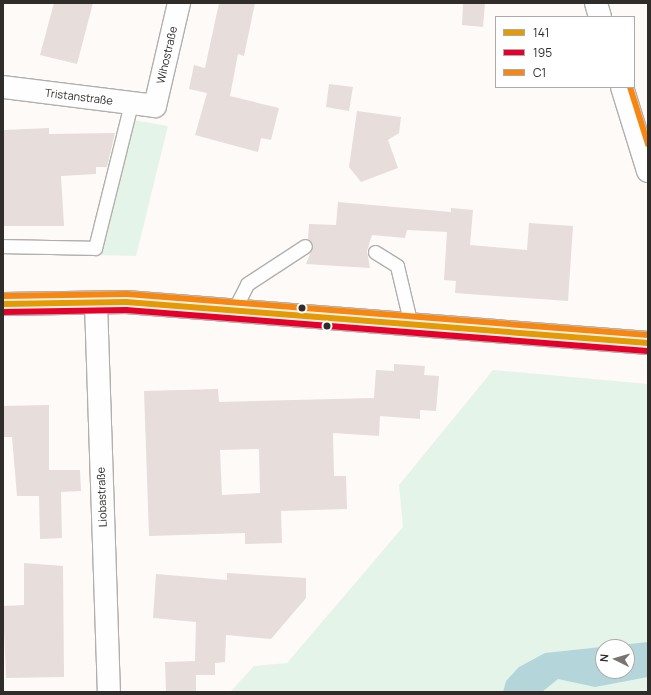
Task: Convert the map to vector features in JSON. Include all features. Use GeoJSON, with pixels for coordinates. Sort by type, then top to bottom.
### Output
{"type":"FeatureCollection","features":[{"type":"Feature","properties":{"kind":"main road"},"geometry":{"type":"LineString","coordinates":[[3,304],[96,303],[234,310],[648,343]]}},
{"type":"Feature","properties":{"kind":"street","name":"Wihostraße"},"geometry":{"type":"LineString","coordinates":[[155,106],[179,3]]}},
{"type":"Feature","properties":{"kind":"street"},"geometry":{"type":"LineString","coordinates":[[596,3],[600,16]]}},
{"type":"Feature","properties":{"kind":"street","name":"Tristanstraße"},"geometry":{"type":"LineString","coordinates":[[3,87],[155,106]]}},
{"type":"Feature","properties":{"kind":"street"},"geometry":{"type":"LineString","coordinates":[[622,88],[648,171]]}},
{"type":"Feature","properties":{"kind":"street","name":"Liobastraße"},"geometry":{"type":"LineString","coordinates":[[96,303],[109,692]]}},
{"type":"Feature","properties":{"kind":"lane"},"geometry":{"type":"LineString","coordinates":[[3,246],[95,248],[131,104]]}},
{"type":"Feature","properties":{"kind":"lane"},"geometry":{"type":"LineString","coordinates":[[234,310],[247,284],[305,246]]}},
{"type":"Feature","properties":{"kind":"lane"},"geometry":{"type":"LineString","coordinates":[[376,252],[397,266],[411,325]]}},
{"type":"Feature","properties":{"kind":"green space"},"geometry":{"type":"Polygon","coordinates":[[[133,120],[168,126],[136,256],[99,255],[133,120]]]}},
{"type":"Feature","properties":{"kind":"green space"},"geometry":{"type":"Polygon","coordinates":[[[493,370],[648,384],[648,692],[230,692],[254,666],[287,663],[403,527],[399,485],[493,370]]]}},
{"type":"Feature","properties":{"kind":"water"},"geometry":{"type":"Polygon","coordinates":[[[648,642],[648,677],[595,687],[558,679],[542,692],[503,692],[506,681],[519,667],[545,653],[595,648],[595,679],[635,679],[635,643],[648,642]]]}},
{"type":"Feature","properties":{"kind":"building"},"geometry":{"type":"Polygon","coordinates":[[[54,3],[93,3],[77,64],[40,55],[54,3]]]}},
{"type":"Feature","properties":{"kind":"building"},"geometry":{"type":"Polygon","coordinates":[[[219,3],[255,3],[244,56],[238,54],[230,96],[279,108],[271,140],[261,138],[258,152],[195,135],[207,93],[189,89],[194,65],[205,68],[219,3]]]}},
{"type":"Feature","properties":{"kind":"building"},"geometry":{"type":"Polygon","coordinates":[[[463,3],[485,3],[483,27],[462,25],[463,3]]]}},
{"type":"Feature","properties":{"kind":"building"},"geometry":{"type":"Polygon","coordinates":[[[329,84],[353,87],[349,111],[326,107],[329,84]]]}},
{"type":"Feature","properties":{"kind":"building"},"geometry":{"type":"Polygon","coordinates":[[[357,111],[401,117],[399,133],[388,140],[398,168],[361,182],[349,167],[357,111]]]}},
{"type":"Feature","properties":{"kind":"building"},"geometry":{"type":"Polygon","coordinates":[[[49,128],[49,134],[115,133],[107,167],[96,167],[96,174],[61,176],[64,226],[3,226],[3,130],[49,128]]]}},
{"type":"Feature","properties":{"kind":"building"},"geometry":{"type":"Polygon","coordinates":[[[338,202],[451,212],[451,208],[473,210],[470,245],[527,250],[529,223],[573,226],[568,301],[455,293],[456,281],[444,280],[447,232],[407,230],[405,238],[372,235],[367,251],[370,268],[306,264],[313,246],[308,239],[309,224],[336,225],[338,202]]]}},
{"type":"Feature","properties":{"kind":"building"},"geometry":{"type":"Polygon","coordinates":[[[394,364],[425,366],[424,375],[439,376],[436,411],[420,410],[420,419],[380,416],[379,436],[333,433],[334,476],[346,476],[347,509],[281,511],[282,543],[245,544],[245,533],[149,536],[144,391],[218,389],[219,402],[374,398],[376,370],[394,371],[394,364]],[[259,449],[220,450],[222,495],[260,493],[259,449]]]}},
{"type":"Feature","properties":{"kind":"building"},"geometry":{"type":"Polygon","coordinates":[[[49,405],[49,470],[80,470],[81,491],[61,492],[62,538],[40,539],[39,496],[17,496],[12,437],[3,437],[3,406],[49,405]]]}},
{"type":"Feature","properties":{"kind":"building"},"geometry":{"type":"Polygon","coordinates":[[[24,563],[63,566],[64,677],[6,678],[3,606],[24,605],[24,563]]]}},
{"type":"Feature","properties":{"kind":"building"},"geometry":{"type":"Polygon","coordinates":[[[227,573],[306,578],[306,598],[271,639],[226,635],[225,662],[215,663],[215,675],[196,675],[196,692],[166,692],[165,662],[195,661],[196,622],[153,618],[156,574],[227,580],[227,573]]]}},
{"type":"Feature","properties":{"kind":"transit line","name":"C1"},"geometry":{"type":"LineString","coordinates":[[630,88],[648,144]]}},
{"type":"Feature","properties":{"kind":"transit line","name":"C1"},"geometry":{"type":"LineString","coordinates":[[3,296],[127,294],[648,335]]}},
{"type":"Feature","properties":{"kind":"transit line","name":"141"},"geometry":{"type":"LineString","coordinates":[[3,304],[126,302],[648,343]]}},
{"type":"Feature","properties":{"kind":"transit line","name":"195"},"geometry":{"type":"LineString","coordinates":[[3,312],[126,310],[647,351]]}}]}
